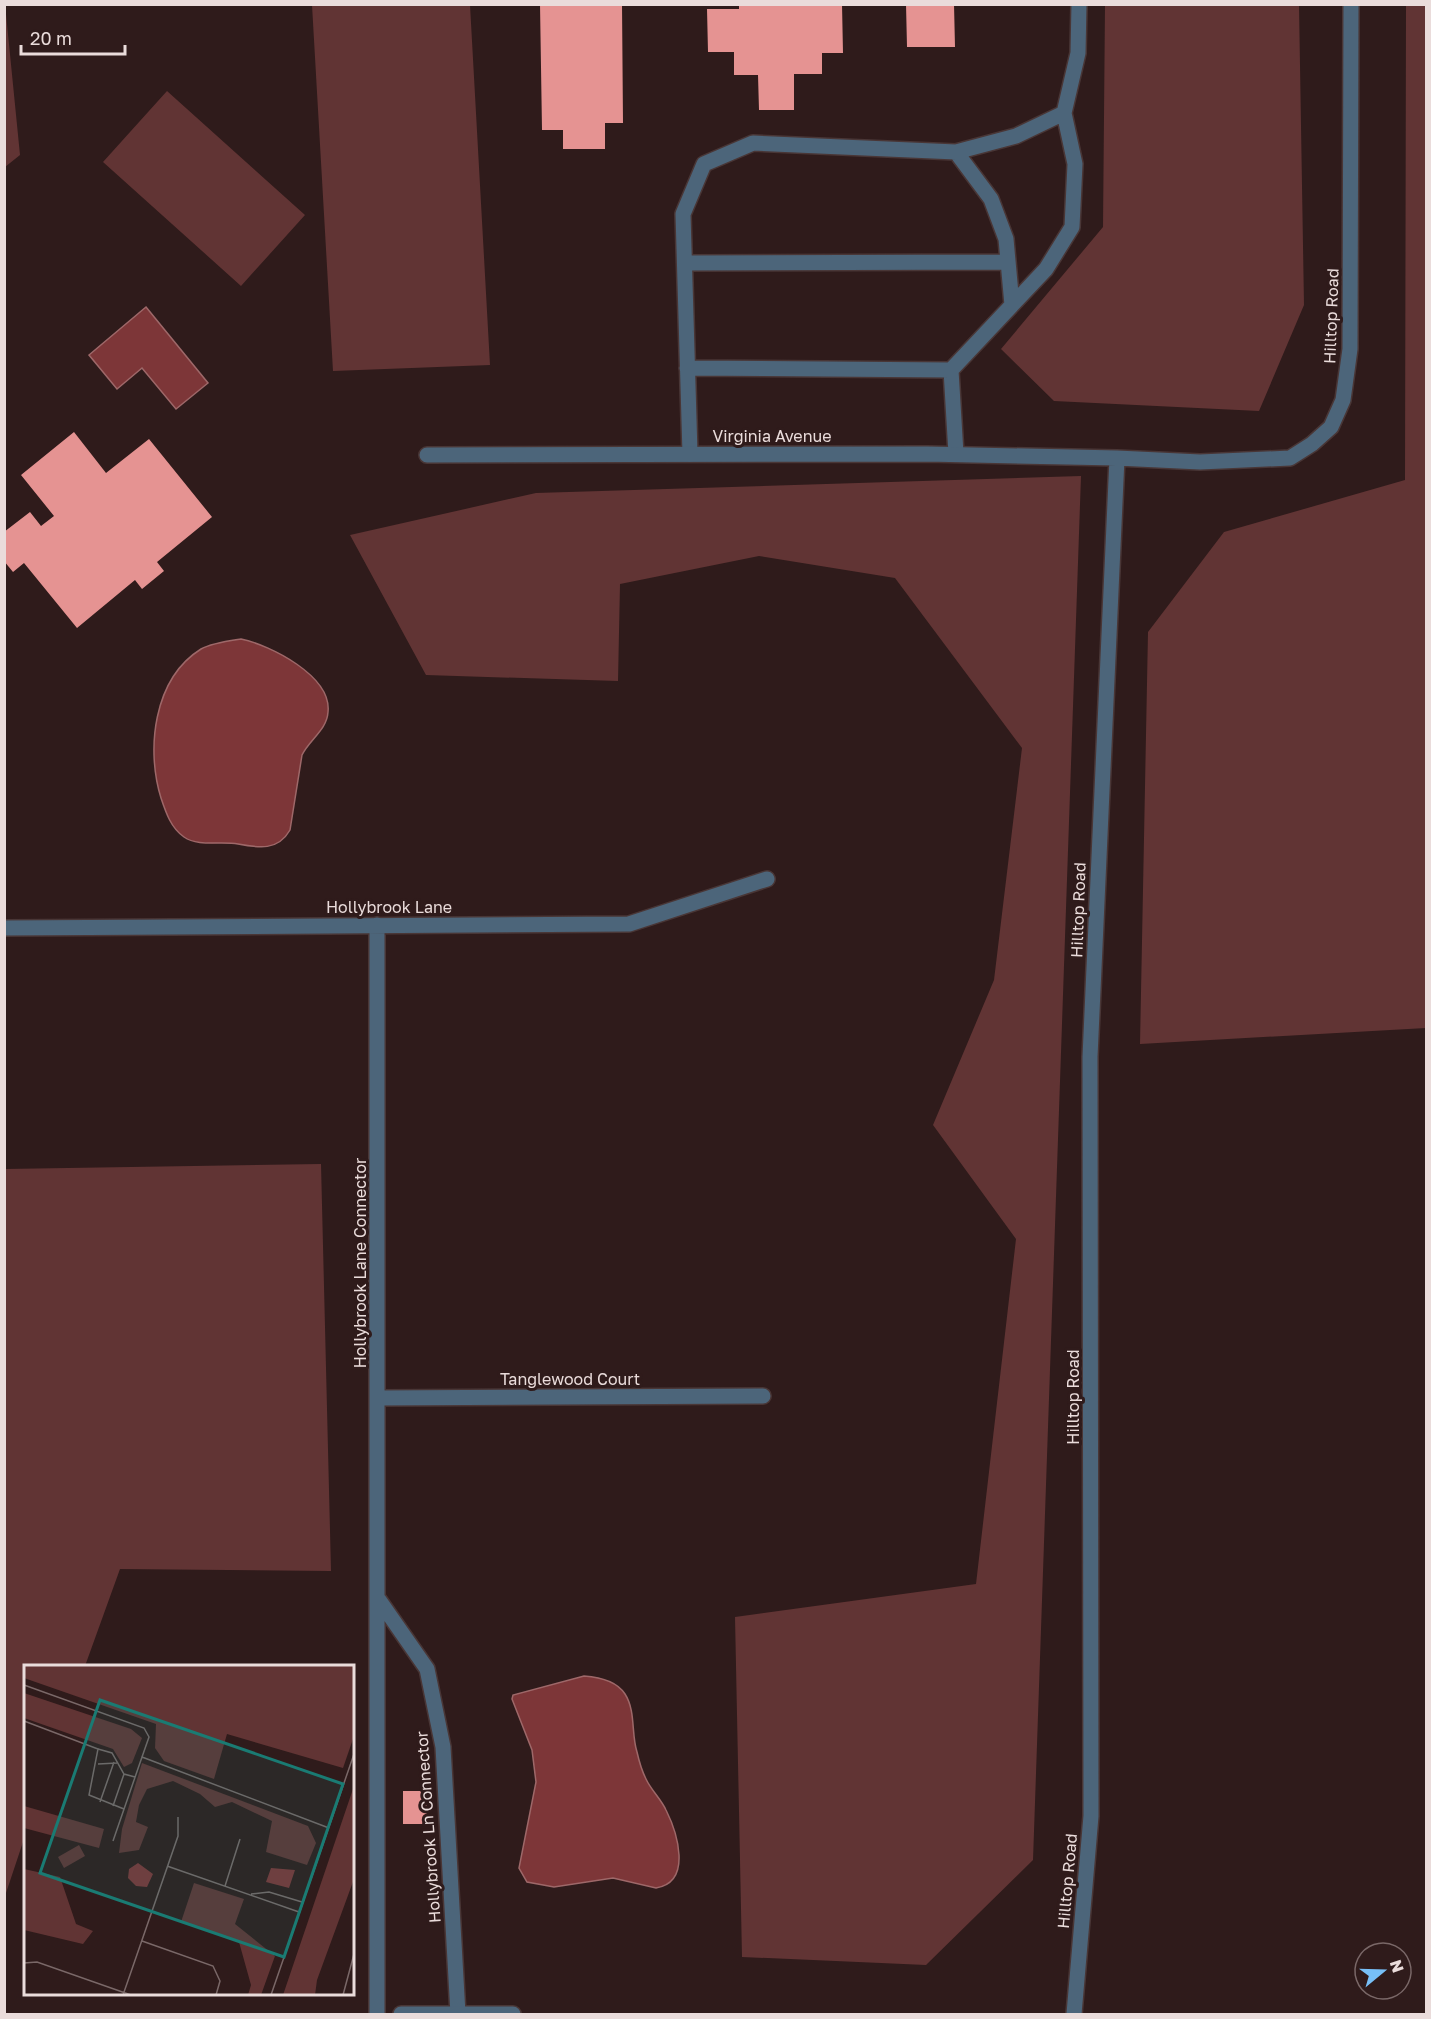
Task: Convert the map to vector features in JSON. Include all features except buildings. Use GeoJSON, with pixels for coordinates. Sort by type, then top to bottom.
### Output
{"type":"FeatureCollection","features":[{"type":"Feature","properties":{"kind":"street"},"geometry":{"type":"LineString","coordinates":[[956,454],[951,369],[1046,269],[1072,228],[1075,164],[1064,113],[1078,53],[1079,4]]}},
{"type":"Feature","properties":{"kind":"street","name":"Hilltop Road"},"geometry":{"type":"LineString","coordinates":[[1074,2014],[1090,1816],[1090,1056],[1117,458],[1200,462],[1290,458],[1312,444],[1331,427],[1343,400],[1350,349],[1351,4]]}},
{"type":"Feature","properties":{"kind":"street"},"geometry":{"type":"LineString","coordinates":[[690,454],[683,214],[704,164],[753,143],[956,152],[1016,136],[1064,113]]}},
{"type":"Feature","properties":{"kind":"street"},"geometry":{"type":"LineString","coordinates":[[956,152],[991,200],[1006,238],[1012,304]]}},
{"type":"Feature","properties":{"kind":"street"},"geometry":{"type":"LineString","coordinates":[[685,263],[1008,262]]}},
{"type":"Feature","properties":{"kind":"street"},"geometry":{"type":"LineString","coordinates":[[687,368],[951,369]]}},
{"type":"Feature","properties":{"kind":"street","name":"Virginia Avenue"},"geometry":{"type":"LineString","coordinates":[[427,455],[956,454],[1117,458]]}},
{"type":"Feature","properties":{"kind":"street","name":"Hollybrook Lane"},"geometry":{"type":"LineString","coordinates":[[4,928],[629,924],[767,879]]}},
{"type":"Feature","properties":{"kind":"street","name":"Hollybrook Lane Connector"},"geometry":{"type":"LineString","coordinates":[[377,925],[379,1600]]}},
{"type":"Feature","properties":{"kind":"street","name":"Tanglewood Court"},"geometry":{"type":"LineString","coordinates":[[378,1398],[763,1396]]}},
{"type":"Feature","properties":{"kind":"street"},"geometry":{"type":"LineString","coordinates":[[377,2014],[379,1600]]}},
{"type":"Feature","properties":{"kind":"street","name":"Hollybrook Ln Connector"},"geometry":{"type":"LineString","coordinates":[[379,1600],[427,1668],[443,1747],[458,2014]]}},
{"type":"Feature","properties":{"kind":"street"},"geometry":{"type":"LineString","coordinates":[[401,2014],[513,2014]]}},
{"type":"Feature","properties":{"kind":"shaded area"},"geometry":{"type":"Polygon","coordinates":[[[4,5],[20,155],[5,167],[4,5]]]}},
{"type":"Feature","properties":{"kind":"shaded area"},"geometry":{"type":"Polygon","coordinates":[[[312,5],[470,5],[490,365],[333,371],[312,5]]]}},
{"type":"Feature","properties":{"kind":"shaded area"},"geometry":{"type":"Polygon","coordinates":[[[1105,5],[1299,5],[1304,305],[1259,411],[1054,401],[1001,349],[1103,227],[1105,5]]]}},
{"type":"Feature","properties":{"kind":"shaded area"},"geometry":{"type":"Polygon","coordinates":[[[1406,5],[1426,5],[1426,1028],[1140,1044],[1148,632],[1224,532],[1405,480],[1406,5]]]}},
{"type":"Feature","properties":{"kind":"shaded area"},"geometry":{"type":"Polygon","coordinates":[[[167,91],[305,215],[241,286],[103,162],[167,91]]]}},
{"type":"Feature","properties":{"kind":"shaded area"},"geometry":{"type":"Polygon","coordinates":[[[146,307],[208,383],[176,409],[142,368],[117,389],[89,355],[146,307]]]}},
{"type":"Feature","properties":{"kind":"shaded area"},"geometry":{"type":"Polygon","coordinates":[[[1081,476],[1033,1860],[926,1965],[742,1957],[735,1617],[976,1584],[1016,1239],[933,1125],[994,980],[1022,748],[895,578],[759,556],[620,584],[618,681],[426,675],[350,535],[536,493],[1081,476]]]}},
{"type":"Feature","properties":{"kind":"shaded area"},"geometry":{"type":"Polygon","coordinates":[[[241,639],[267,648],[297,664],[320,686],[327,699],[327,718],[302,755],[290,830],[280,842],[261,847],[231,843],[203,843],[184,837],[176,829],[165,809],[156,779],[154,759],[157,717],[172,678],[185,662],[201,649],[241,639]]]}},
{"type":"Feature","properties":{"kind":"shaded area"},"geometry":{"type":"Polygon","coordinates":[[[321,1164],[331,1571],[120,1569],[85,1665],[24,1665],[24,1839],[5,1896],[5,1169],[321,1164]]]}},
{"type":"Feature","properties":{"kind":"shaded area"},"geometry":{"type":"Polygon","coordinates":[[[584,1676],[601,1678],[617,1685],[625,1694],[631,1708],[635,1745],[642,1769],[648,1783],[666,1810],[677,1843],[678,1866],[675,1876],[668,1884],[656,1888],[613,1878],[554,1887],[527,1882],[519,1868],[536,1782],[532,1750],[512,1699],[513,1695],[584,1676]]]}}]}
